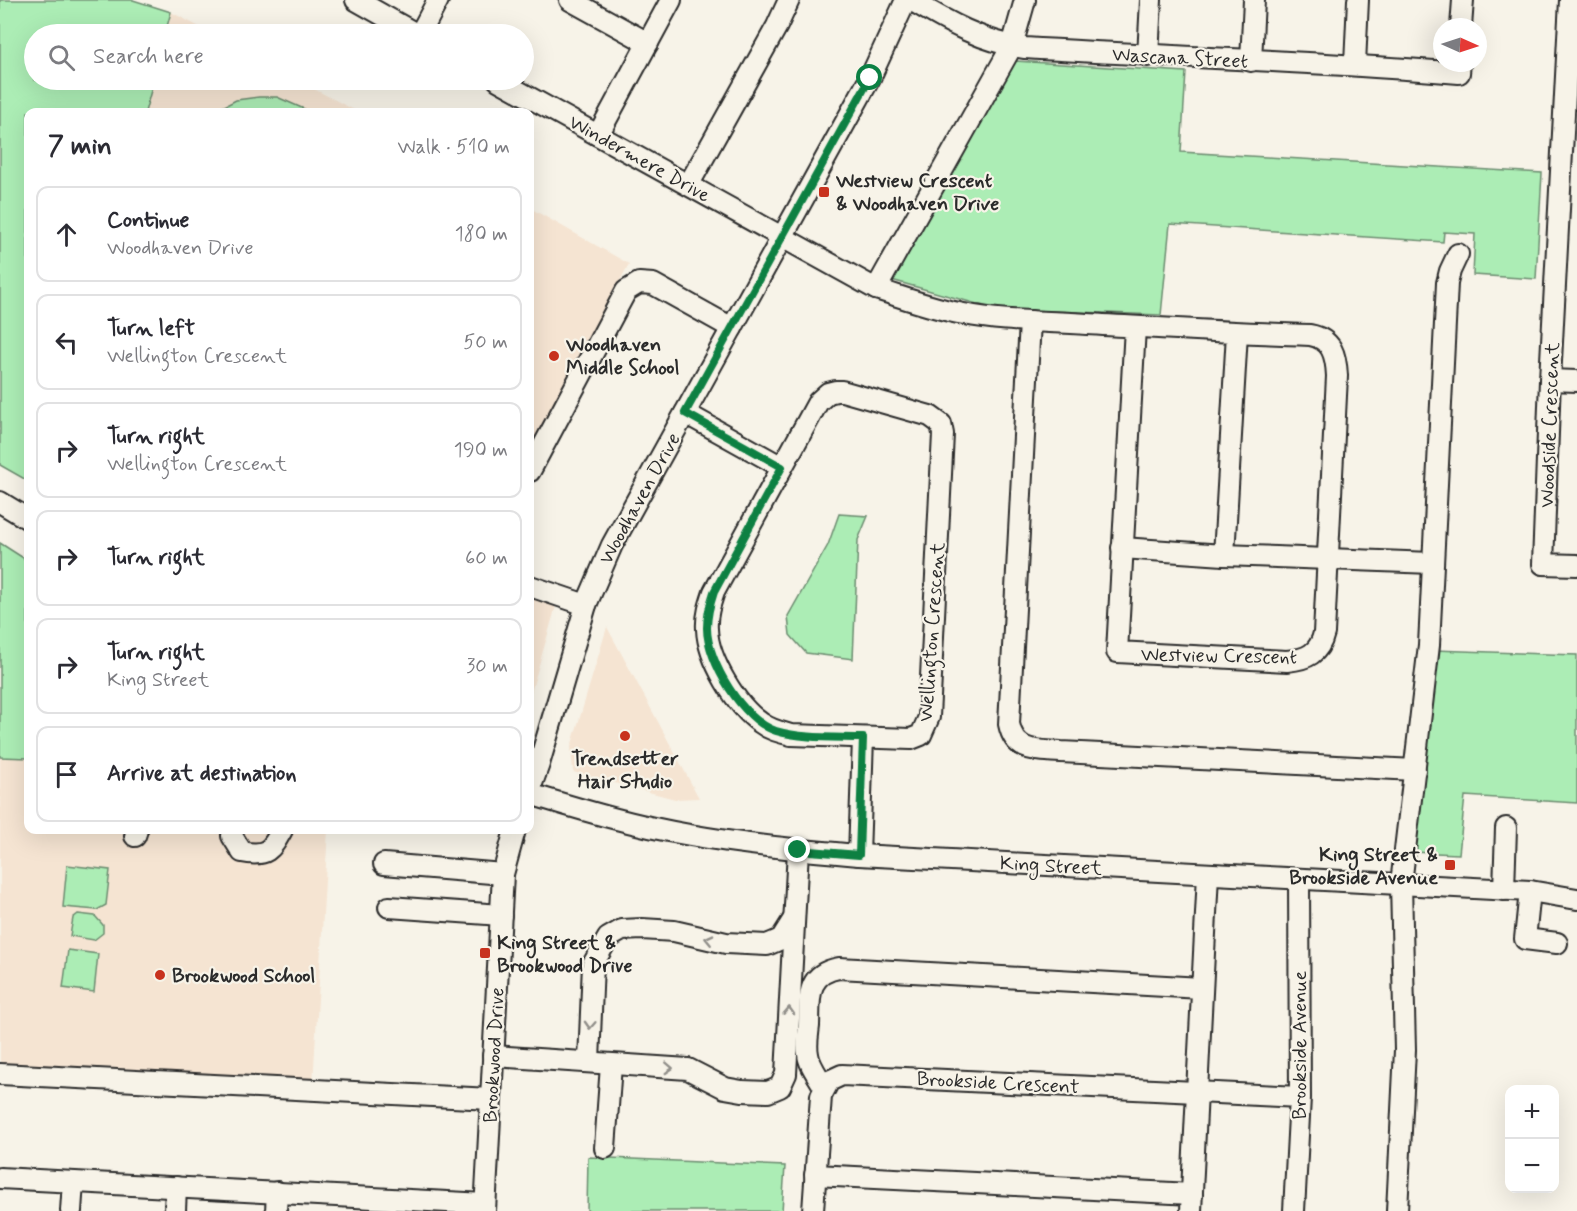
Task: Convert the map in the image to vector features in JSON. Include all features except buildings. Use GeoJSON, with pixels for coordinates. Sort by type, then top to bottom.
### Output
{"type":"FeatureCollection","features":[{"type":"Feature","properties":{"kind":"street"},"geometry":{"type":"LineString","coordinates":[[356,0],[400,24]]}},
{"type":"Feature","properties":{"kind":"street"},"geometry":{"type":"LineString","coordinates":[[424,24],[438,0]]}},
{"type":"Feature","properties":{"kind":"street"},"geometry":{"type":"LineString","coordinates":[[570,0],[648,43]]}},
{"type":"Feature","properties":{"kind":"street"},"geometry":{"type":"LineString","coordinates":[[598,135],[671,0]]}},
{"type":"Feature","properties":{"kind":"street"},"geometry":{"type":"LineString","coordinates":[[688,184],[777,26],[789,0]]}},
{"type":"Feature","properties":{"kind":"street","name":"Woodhaven Drive"},"geometry":{"type":"LineString","coordinates":[[534,778],[586,605],[612,545],[870,78],[906,0]]}},
{"type":"Feature","properties":{"kind":"street","name":"Wascana Street"},"geometry":{"type":"LineString","coordinates":[[911,0],[965,30],[990,41],[1012,46],[1148,56],[1433,67]]}},
{"type":"Feature","properties":{"kind":"street"},"geometry":{"type":"LineString","coordinates":[[876,289],[1012,46],[1025,0]]}},
{"type":"Feature","properties":{"kind":"street"},"geometry":{"type":"LineString","coordinates":[[1148,56],[1151,0]]}},
{"type":"Feature","properties":{"kind":"street"},"geometry":{"type":"LineString","coordinates":[[1251,61],[1254,0]]}},
{"type":"Feature","properties":{"kind":"street"},"geometry":{"type":"LineString","coordinates":[[1354,64],[1358,0]]}},
{"type":"Feature","properties":{"kind":"street"},"geometry":{"type":"LineString","coordinates":[[1462,18],[1463,0]]}},
{"type":"Feature","properties":{"kind":"street","name":"Woodside Crescent"},"geometry":{"type":"LineString","coordinates":[[1570,0],[1550,380],[1543,564],[1577,565]]}},
{"type":"Feature","properties":{"kind":"street","name":"Windermere Drive"},"geometry":{"type":"LineString","coordinates":[[516,90],[783,237]]}},
{"type":"Feature","properties":{"kind":"street","name":"Westview Crescent"},"geometry":{"type":"LineString","coordinates":[[783,237],[876,289],[961,314],[1030,321],[1318,337],[1326,341],[1335,355],[1337,376],[1324,633],[1321,645],[1311,656],[1287,661],[1117,652],[1135,327]]}},
{"type":"Feature","properties":{"kind":"street"},"geometry":{"type":"LineString","coordinates":[[1397,1211],[1405,1050],[1401,884],[1429,645],[1447,283],[1452,263],[1458,254]]}},
{"type":"Feature","properties":{"kind":"street"},"geometry":{"type":"LineString","coordinates":[[534,464],[626,291],[639,283],[653,284],[732,328]]}},
{"type":"Feature","properties":{"kind":"street"},"geometry":{"type":"LineString","coordinates":[[1030,321],[1009,724],[1011,736],[1019,745],[1032,750],[1415,770]]}},
{"type":"Feature","properties":{"kind":"street"},"geometry":{"type":"LineString","coordinates":[[1224,555],[1237,333]]}},
{"type":"Feature","properties":{"kind":"street"},"geometry":{"type":"LineString","coordinates":[[1550,380],[1577,381]]}},
{"type":"Feature","properties":{"kind":"street","name":"Wellington Crescent"},"geometry":{"type":"LineString","coordinates":[[836,391],[930,416],[941,423],[944,434],[929,717],[921,735],[911,739],[863,738],[791,735],[774,731],[760,723],[738,700],[710,650],[707,629],[708,611],[714,592],[782,467],[818,402],[828,393],[836,391]]}},
{"type":"Feature","properties":{"kind":"street"},"geometry":{"type":"LineString","coordinates":[[685,413],[782,467]]}},
{"type":"Feature","properties":{"kind":"street"},"geometry":{"type":"LineString","coordinates":[[0,502],[24,517]]}},
{"type":"Feature","properties":{"kind":"street"},"geometry":{"type":"LineString","coordinates":[[1122,548],[1224,555],[1432,563]]}},
{"type":"Feature","properties":{"kind":"street"},"geometry":{"type":"LineString","coordinates":[[534,587],[586,605]]}},
{"type":"Feature","properties":{"kind":"street"},"geometry":{"type":"LineString","coordinates":[[859,855],[863,738]]}},
{"type":"Feature","properties":{"kind":"street","name":"King Street"},"geometry":{"type":"LineString","coordinates":[[534,795],[607,817],[687,835],[798,850],[1530,891],[1577,899]]}},
{"type":"Feature","properties":{"kind":"street"},"geometry":{"type":"LineString","coordinates":[[1504,890],[1506,828]]}},
{"type":"Feature","properties":{"kind":"street"},"geometry":{"type":"LineString","coordinates":[[232,834],[242,852],[256,855],[271,849],[280,834]]}},
{"type":"Feature","properties":{"kind":"street","name":"Brookwood Drive"},"geometry":{"type":"LineString","coordinates":[[485,1208],[503,874],[514,834]]}},
{"type":"Feature","properties":{"kind":"street"},"geometry":{"type":"LineString","coordinates":[[493,1056],[688,1069],[725,1088],[742,1091],[768,1092],[780,1087],[786,1074],[798,850]]}},
{"type":"Feature","properties":{"kind":"street"},"geometry":{"type":"LineString","coordinates":[[384,864],[503,874]]}},
{"type":"Feature","properties":{"kind":"street"},"geometry":{"type":"LineString","coordinates":[[815,1175],[1191,1203],[1208,874]]}},
{"type":"Feature","properties":{"kind":"street","name":"Brookside Avenue"},"geometry":{"type":"LineString","coordinates":[[1294,1211],[1300,1097],[1299,879]]}},
{"type":"Feature","properties":{"kind":"street"},"geometry":{"type":"LineString","coordinates":[[1530,891],[1525,939],[1557,943]]}},
{"type":"Feature","properties":{"kind":"street"},"geometry":{"type":"LineString","coordinates":[[389,907],[501,915]]}},
{"type":"Feature","properties":{"kind":"street"},"geometry":{"type":"LineString","coordinates":[[589,1061],[593,964],[608,938],[622,930],[642,929],[674,931],[740,944],[767,945],[781,939],[793,920]]}},
{"type":"Feature","properties":{"kind":"street"},"geometry":{"type":"LineString","coordinates":[[767,945],[783,954],[791,970]]}},
{"type":"Feature","properties":{"kind":"street"},"geometry":{"type":"LineString","coordinates":[[813,1211],[819,1105],[824,1087],[808,1055],[810,993],[820,974],[839,968],[1202,988]]}},
{"type":"Feature","properties":{"kind":"street"},"geometry":{"type":"LineString","coordinates":[[605,1148],[611,1065]]}},
{"type":"Feature","properties":{"kind":"street"},"geometry":{"type":"LineString","coordinates":[[0,1074],[491,1099]]}},
{"type":"Feature","properties":{"kind":"street","name":"Brookside Crescent"},"geometry":{"type":"LineString","coordinates":[[824,1087],[835,1077],[849,1075],[1300,1097]]}},
{"type":"Feature","properties":{"kind":"street"},"geometry":{"type":"LineString","coordinates":[[0,1178],[176,1187],[277,1202],[485,1208]]}},
{"type":"Feature","properties":{"kind":"street"},"geometry":{"type":"LineString","coordinates":[[72,1211],[73,1182]]}},
{"type":"Feature","properties":{"kind":"street"},"geometry":{"type":"LineString","coordinates":[[175,1211],[176,1187]]}},
{"type":"Feature","properties":{"kind":"shaded area"},"geometry":{"type":"Polygon","coordinates":[[[171,12],[194,24],[168,24],[171,12]]]}},
{"type":"Feature","properties":{"kind":"shaded area"},"geometry":{"type":"Polygon","coordinates":[[[151,90],[316,90],[350,108],[146,108],[151,90]]]}},
{"type":"Feature","properties":{"kind":"shaded area","name":"Woodhaven Middle School"},"geometry":{"type":"Polygon","coordinates":[[[534,210],[629,264],[534,440],[534,210]]]}},
{"type":"Feature","properties":{"kind":"shaded area"},"geometry":{"type":"Polygon","coordinates":[[[534,598],[556,606],[534,682],[534,598]]]}},
{"type":"Feature","properties":{"kind":"shaded area"},"geometry":{"type":"Polygon","coordinates":[[[607,627],[699,798],[675,799],[573,772],[571,747],[607,627]]]}},
{"type":"Feature","properties":{"kind":"shaded area","name":"Brookwood School"},"geometry":{"type":"Polygon","coordinates":[[[0,757],[24,758],[24,834],[328,834],[313,1084],[0,1067],[0,757]]]}},
{"type":"Feature","properties":{"kind":"green space"},"geometry":{"type":"Polygon","coordinates":[[[0,0],[133,0],[171,12],[168,24],[24,24],[24,90],[151,90],[146,108],[24,108],[24,479],[0,465],[0,0]]]}},
{"type":"Feature","properties":{"kind":"green space"},"geometry":{"type":"Polygon","coordinates":[[[1015,61],[1186,72],[1181,152],[1542,173],[1536,279],[1473,275],[1475,234],[1444,232],[1443,242],[1170,224],[1161,315],[995,309],[888,279],[1015,61]]]}},
{"type":"Feature","properties":{"kind":"green space"},"geometry":{"type":"Polygon","coordinates":[[[277,97],[302,108],[221,108],[236,100],[277,97]]]}},
{"type":"Feature","properties":{"kind":"green space"},"geometry":{"type":"Polygon","coordinates":[[[839,514],[868,516],[858,540],[853,659],[806,653],[790,635],[788,616],[828,545],[839,514]]]}},
{"type":"Feature","properties":{"kind":"green space"},"geometry":{"type":"Polygon","coordinates":[[[0,543],[24,558],[24,758],[0,757],[0,543]]]}},
{"type":"Feature","properties":{"kind":"green space"},"geometry":{"type":"Polygon","coordinates":[[[1434,650],[1577,655],[1577,803],[1465,796],[1459,854],[1411,852],[1434,650]]]}},
{"type":"Feature","properties":{"kind":"green space"},"geometry":{"type":"Polygon","coordinates":[[[67,865],[110,870],[106,905],[97,910],[63,907],[67,865]]]}},
{"type":"Feature","properties":{"kind":"green space"},"geometry":{"type":"Polygon","coordinates":[[[78,914],[95,916],[103,925],[103,933],[94,940],[70,936],[73,918],[78,914]]]}},
{"type":"Feature","properties":{"kind":"green space"},"geometry":{"type":"Polygon","coordinates":[[[68,950],[98,954],[94,992],[63,988],[68,950]]]}},
{"type":"Feature","properties":{"kind":"green space"},"geometry":{"type":"Polygon","coordinates":[[[588,1157],[785,1166],[782,1211],[587,1211],[588,1157]]]}},
{"type":"Feature","properties":{"kind":"place","name":"Westview Crescent & Woodhaven Drive"},"geometry":{"type":"Point","coordinates":[824,192]}},
{"type":"Feature","properties":{"kind":"place","name":"Woodhaven Middle School"},"geometry":{"type":"Point","coordinates":[554,356]}},
{"type":"Feature","properties":{"kind":"place","name":"Trendsetter Hair Studio"},"geometry":{"type":"Point","coordinates":[625,736]}},
{"type":"Feature","properties":{"kind":"place","name":"King Street & Brookside Avenue"},"geometry":{"type":"Point","coordinates":[1450,865]}},
{"type":"Feature","properties":{"kind":"place","name":"King Street & Brookwood Drive"},"geometry":{"type":"Point","coordinates":[485,953]}},
{"type":"Feature","properties":{"kind":"place","name":"Brookwood School"},"geometry":{"type":"Point","coordinates":[160,975]}},
{"type":"Feature","properties":{"kind":"route"},"geometry":{"type":"LineString","coordinates":[[798,850],[859,855],[863,738],[791,735],[774,731],[760,723],[747,711],[728,684],[710,650],[707,629],[708,611],[714,592],[782,467],[685,413],[870,78]]}}]}
